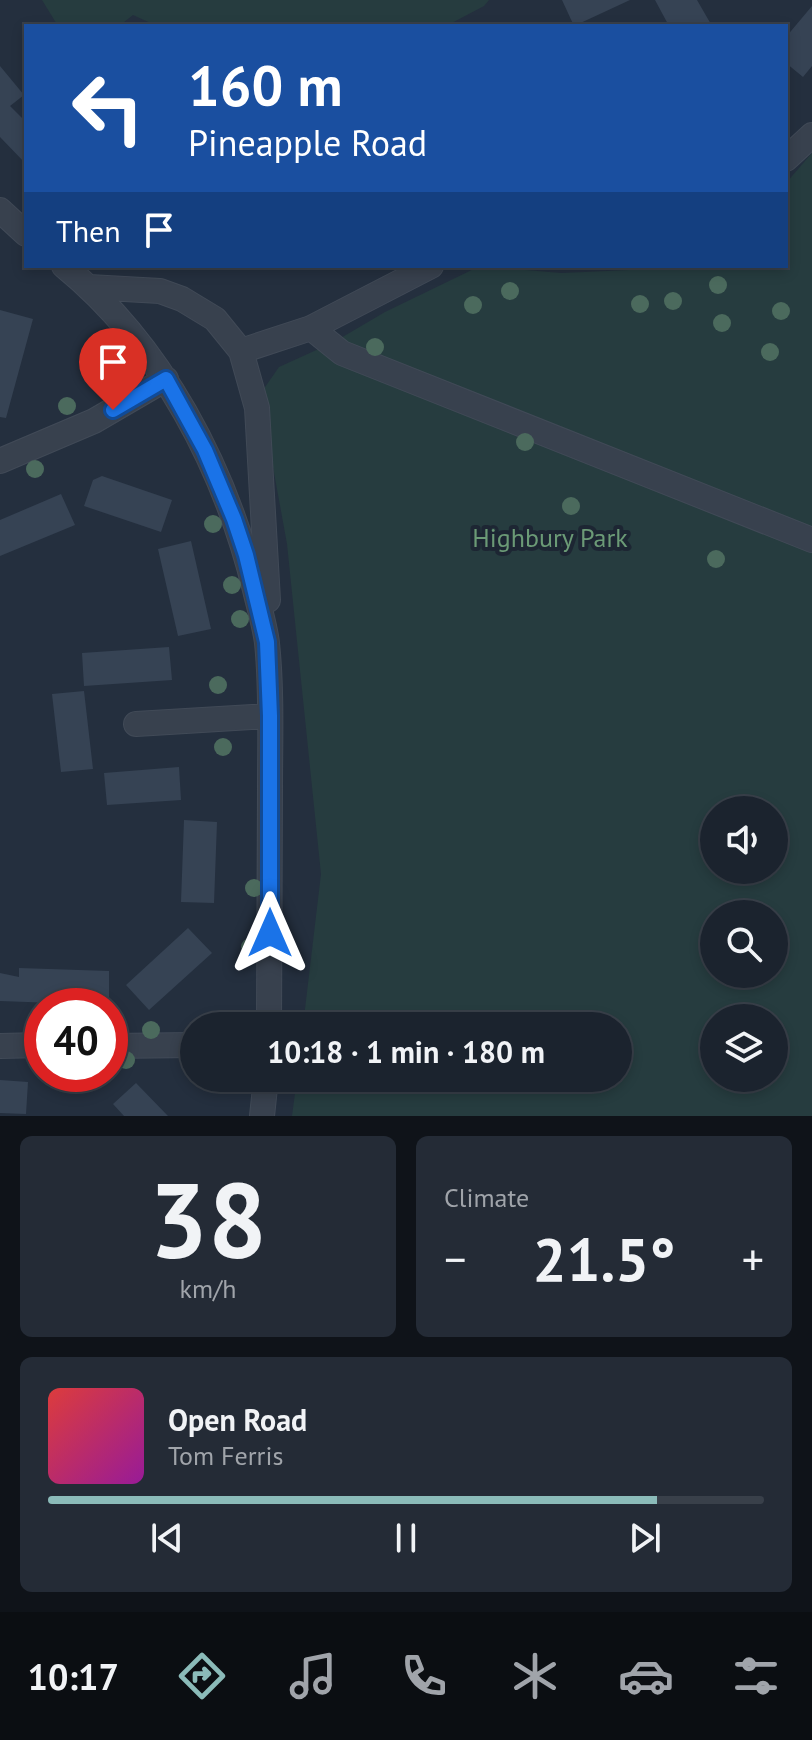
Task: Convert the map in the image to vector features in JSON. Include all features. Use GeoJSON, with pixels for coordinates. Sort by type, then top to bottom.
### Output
{"type":"FeatureCollection","features":[{"type":"Feature","properties":{"kind":"street"},"geometry":{"type":"LineString","coordinates":[[788,157],[812,135]]}},
{"type":"Feature","properties":{"kind":"street"},"geometry":{"type":"LineString","coordinates":[[0,210],[24,232]]}},
{"type":"Feature","properties":{"kind":"street"},"geometry":{"type":"LineString","coordinates":[[66,268],[89,287],[131,332],[166,379],[205,450],[246,555],[267,642]]}},
{"type":"Feature","properties":{"kind":"street"},"geometry":{"type":"LineString","coordinates":[[241,351],[311,328],[427,268]]}},
{"type":"Feature","properties":{"kind":"street"},"geometry":{"type":"LineString","coordinates":[[89,287],[160,291],[182,299],[215,319],[241,351],[257,408],[268,584],[269,1012]]}},
{"type":"Feature","properties":{"kind":"street"},"geometry":{"type":"LineString","coordinates":[[311,328],[342,353],[812,540]]}},
{"type":"Feature","properties":{"kind":"street"},"geometry":{"type":"LineString","coordinates":[[0,461],[94,421],[166,379]]}},
{"type":"Feature","properties":{"kind":"street"},"geometry":{"type":"LineString","coordinates":[[136,724],[270,716]]}},
{"type":"Feature","properties":{"kind":"street"},"geometry":{"type":"LineString","coordinates":[[0,1046],[24,1045]]}},
{"type":"Feature","properties":{"kind":"street"},"geometry":{"type":"LineString","coordinates":[[128,1046],[180,1045]]}},
{"type":"Feature","properties":{"kind":"street"},"geometry":{"type":"LineString","coordinates":[[262,1116],[265,1092]]}},
{"type":"Feature","properties":{"kind":"green space"},"geometry":{"type":"Polygon","coordinates":[[[42,0],[489,0],[484,6],[450,24],[153,24],[133,15],[122,24],[57,24],[42,0]]]}},
{"type":"Feature","properties":{"kind":"green space","name":"Highbury Park"},"geometry":{"type":"Polygon","coordinates":[[[812,153],[812,1116],[292,1116],[295,1092],[632,1092],[632,1012],[305,1012],[321,874],[287,544],[267,434],[263,390],[279,367],[476,268],[561,273],[654,268],[788,268],[788,181],[812,153]]]}},
{"type":"Feature","properties":{"kind":"building"},"geometry":{"type":"Polygon","coordinates":[[[562,0],[630,0],[578,24],[573,24],[562,0]]]}},
{"type":"Feature","properties":{"kind":"building"},"geometry":{"type":"Polygon","coordinates":[[[655,0],[697,0],[711,24],[668,24],[655,0]]]}},
{"type":"Feature","properties":{"kind":"building"},"geometry":{"type":"Polygon","coordinates":[[[812,6],[812,66],[803,77],[788,65],[788,35],[812,6]]]}},
{"type":"Feature","properties":{"kind":"building"},"geometry":{"type":"Polygon","coordinates":[[[0,66],[24,95],[10,106],[24,120],[24,162],[0,137],[0,66]]]}},
{"type":"Feature","properties":{"kind":"building"},"geometry":{"type":"Polygon","coordinates":[[[0,310],[33,319],[6,418],[0,417],[0,310]]]}},
{"type":"Feature","properties":{"kind":"building"},"geometry":{"type":"Polygon","coordinates":[[[102,476],[172,500],[161,532],[84,506],[93,480],[102,476]]]}},
{"type":"Feature","properties":{"kind":"building"},"geometry":{"type":"Polygon","coordinates":[[[61,494],[75,525],[0,556],[0,520],[61,494]]]}},
{"type":"Feature","properties":{"kind":"building"},"geometry":{"type":"Polygon","coordinates":[[[191,541],[211,629],[178,636],[158,549],[191,541]]]}},
{"type":"Feature","properties":{"kind":"building"},"geometry":{"type":"Polygon","coordinates":[[[169,647],[172,680],[84,686],[82,653],[169,647]]]}},
{"type":"Feature","properties":{"kind":"building"},"geometry":{"type":"Polygon","coordinates":[[[84,691],[93,769],[61,772],[52,694],[84,691]]]}},
{"type":"Feature","properties":{"kind":"building"},"geometry":{"type":"Polygon","coordinates":[[[179,767],[181,800],[107,805],[104,773],[179,767]]]}},
{"type":"Feature","properties":{"kind":"building"},"geometry":{"type":"Polygon","coordinates":[[[184,820],[217,822],[214,903],[181,902],[184,820]]]}},
{"type":"Feature","properties":{"kind":"building"},"geometry":{"type":"Polygon","coordinates":[[[188,928],[212,953],[149,1010],[126,985],[188,928]]]}},
{"type":"Feature","properties":{"kind":"building"},"geometry":{"type":"Polygon","coordinates":[[[19,968],[109,971],[109,988],[24,988],[24,1002],[0,1001],[0,973],[19,977],[19,968]]]}},
{"type":"Feature","properties":{"kind":"building"},"geometry":{"type":"Polygon","coordinates":[[[0,1080],[24,1082],[24,1092],[27,1092],[26,1114],[0,1113],[0,1080]]]}},
{"type":"Feature","properties":{"kind":"building"},"geometry":{"type":"Polygon","coordinates":[[[136,1083],[168,1116],[124,1116],[113,1104],[136,1083]]]}},
{"type":"Feature","properties":{"kind":"route"},"geometry":{"type":"LineString","coordinates":[[113,410],[166,379],[205,450],[246,555],[267,642],[270,933]]}}]}
